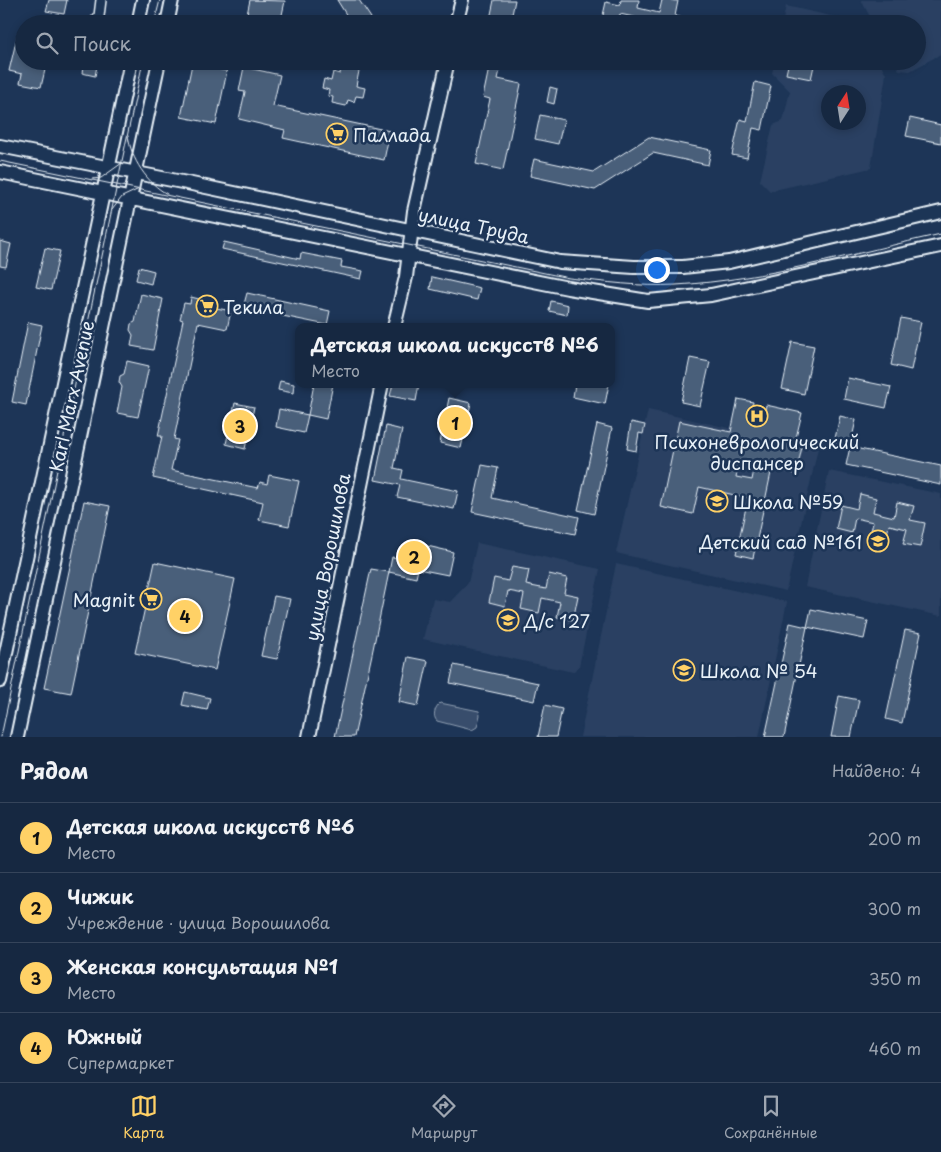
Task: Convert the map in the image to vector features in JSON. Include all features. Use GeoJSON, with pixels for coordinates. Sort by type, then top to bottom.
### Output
{"type":"FeatureCollection","features":[{"type":"Feature","properties":{"kind":"main road"},"geometry":{"type":"LineString","coordinates":[[140,15],[143,0]]}},
{"type":"Feature","properties":{"kind":"main road"},"geometry":{"type":"LineString","coordinates":[[169,15],[172,0]]}},
{"type":"Feature","properties":{"kind":"main road"},"geometry":{"type":"LineString","coordinates":[[458,15],[462,0]]}},
{"type":"Feature","properties":{"kind":"main road","name":"Karl Marx Avenue"},"geometry":{"type":"LineString","coordinates":[[0,681],[129,70]]}},
{"type":"Feature","properties":{"kind":"main road","name":"Karl Marx Avenue"},"geometry":{"type":"LineString","coordinates":[[17,737],[157,70]]}},
{"type":"Feature","properties":{"kind":"main road"},"geometry":{"type":"LineString","coordinates":[[395,323],[412,229],[446,70]]}},
{"type":"Feature","properties":{"kind":"main road","name":"улица Труда"},"geometry":{"type":"LineString","coordinates":[[0,146],[412,229],[560,262],[634,267],[683,267],[748,258],[941,212]]}},
{"type":"Feature","properties":{"kind":"main road"},"geometry":{"type":"LineString","coordinates":[[0,172],[568,288],[648,301],[711,295],[941,246]]}},
{"type":"Feature","properties":{"kind":"main road","name":"улица Ворошилова"},"geometry":{"type":"LineString","coordinates":[[309,737],[381,388]]}},
{"type":"Feature","properties":{"kind":"street"},"geometry":{"type":"LineString","coordinates":[[98,15],[102,0]]}},
{"type":"Feature","properties":{"kind":"shaded area"},"geometry":{"type":"Polygon","coordinates":[[[861,0],[941,0],[941,54],[926,62],[926,15],[869,15],[861,0]]]}},
{"type":"Feature","properties":{"kind":"shaded area"},"geometry":{"type":"Polygon","coordinates":[[[786,6],[826,15],[784,15],[786,6]]]}},
{"type":"Feature","properties":{"kind":"shaded area"},"geometry":{"type":"Polygon","coordinates":[[[773,70],[884,70],[886,74],[871,168],[770,191],[760,181],[773,125],[783,121],[790,91],[772,73],[773,70]]]}},
{"type":"Feature","properties":{"kind":"shaded area","name":"Школа №59"},"geometry":{"type":"Polygon","coordinates":[[[648,410],[818,448],[786,591],[616,553],[648,410]]]}},
{"type":"Feature","properties":{"kind":"shaded area","name":"Детский сад №161"},"geometry":{"type":"Polygon","coordinates":[[[829,471],[941,494],[941,616],[805,587],[829,471]]]}},
{"type":"Feature","properties":{"kind":"shaded area","name":"Д/с 127"},"geometry":{"type":"Polygon","coordinates":[[[477,543],[600,569],[579,666],[573,672],[423,639],[433,599],[450,602],[468,583],[477,543]]]}},
{"type":"Feature","properties":{"kind":"shaded area","name":"Школа № 54"},"geometry":{"type":"Polygon","coordinates":[[[616,564],[787,602],[759,737],[580,737],[616,564]]]}},
{"type":"Feature","properties":{"kind":"shaded area"},"geometry":{"type":"Polygon","coordinates":[[[440,703],[479,711],[477,727],[472,730],[437,721],[435,712],[440,703]]]}},
{"type":"Feature","properties":{"kind":"building"},"geometry":{"type":"Polygon","coordinates":[[[49,0],[67,0],[64,14],[46,11],[49,0]]]}},
{"type":"Feature","properties":{"kind":"building"},"geometry":{"type":"Polygon","coordinates":[[[250,0],[285,1],[282,15],[247,15],[250,0]]]}},
{"type":"Feature","properties":{"kind":"building"},"geometry":{"type":"Polygon","coordinates":[[[337,0],[359,0],[369,15],[346,15],[337,0]]]}},
{"type":"Feature","properties":{"kind":"building"},"geometry":{"type":"Polygon","coordinates":[[[494,0],[515,0],[512,15],[491,15],[494,0]]]}},
{"type":"Feature","properties":{"kind":"building"},"geometry":{"type":"Polygon","coordinates":[[[621,0],[639,0],[638,8],[659,13],[662,0],[678,1],[675,15],[603,15],[606,2],[620,5],[621,0]]]}},
{"type":"Feature","properties":{"kind":"building"},"geometry":{"type":"Polygon","coordinates":[[[15,46],[15,70],[45,70],[41,87],[20,83],[22,74],[9,71],[15,46]]]}},
{"type":"Feature","properties":{"kind":"building"},"geometry":{"type":"Polygon","coordinates":[[[82,70],[96,70],[95,76],[82,73],[82,70]]]}},
{"type":"Feature","properties":{"kind":"building"},"geometry":{"type":"Polygon","coordinates":[[[191,70],[227,71],[216,124],[181,117],[191,70]]]}},
{"type":"Feature","properties":{"kind":"building","name":"Паллада"},"geometry":{"type":"Polygon","coordinates":[[[243,70],[258,70],[280,75],[273,106],[390,131],[384,160],[283,138],[285,130],[239,119],[245,92],[239,91],[243,70]]]}},
{"type":"Feature","properties":{"kind":"building"},"geometry":{"type":"Polygon","coordinates":[[[341,70],[359,70],[356,86],[365,88],[363,97],[356,96],[354,102],[348,100],[346,106],[332,103],[333,97],[328,96],[329,90],[322,88],[324,79],[331,81],[333,72],[340,74],[341,70]]]}},
{"type":"Feature","properties":{"kind":"building"},"geometry":{"type":"Polygon","coordinates":[[[489,70],[500,70],[498,79],[521,84],[503,170],[476,164],[490,99],[483,97],[489,70]]]}},
{"type":"Feature","properties":{"kind":"building"},"geometry":{"type":"Polygon","coordinates":[[[787,70],[813,70],[811,79],[786,74],[787,70]]]}},
{"type":"Feature","properties":{"kind":"building"},"geometry":{"type":"Polygon","coordinates":[[[755,82],[771,86],[762,130],[753,128],[747,158],[732,155],[740,119],[747,121],[755,82]]]}},
{"type":"Feature","properties":{"kind":"building"},"geometry":{"type":"Polygon","coordinates":[[[550,87],[557,89],[554,104],[547,102],[550,87]]]}},
{"type":"Feature","properties":{"kind":"building"},"geometry":{"type":"Polygon","coordinates":[[[540,115],[564,120],[558,144],[535,139],[540,115]]]}},
{"type":"Feature","properties":{"kind":"building"},"geometry":{"type":"Polygon","coordinates":[[[910,118],[941,125],[941,143],[906,136],[910,118]]]}},
{"type":"Feature","properties":{"kind":"building"},"geometry":{"type":"Polygon","coordinates":[[[649,137],[711,150],[708,165],[653,153],[595,190],[530,176],[534,159],[594,172],[649,137]]]}},
{"type":"Feature","properties":{"kind":"building"},"geometry":{"type":"Polygon","coordinates":[[[0,241],[11,244],[6,267],[0,266],[0,241]]]}},
{"type":"Feature","properties":{"kind":"building"},"geometry":{"type":"Polygon","coordinates":[[[224,242],[300,259],[301,253],[342,261],[341,267],[363,271],[361,279],[222,249],[224,242]]]}},
{"type":"Feature","properties":{"kind":"building"},"geometry":{"type":"Polygon","coordinates":[[[45,248],[60,251],[51,290],[36,287],[45,248]]]}},
{"type":"Feature","properties":{"kind":"building"},"geometry":{"type":"Polygon","coordinates":[[[139,267],[154,271],[151,284],[136,280],[139,267]]]}},
{"type":"Feature","properties":{"kind":"building"},"geometry":{"type":"Polygon","coordinates":[[[432,277],[480,288],[477,300],[430,289],[432,277]]]}},
{"type":"Feature","properties":{"kind":"building"},"geometry":{"type":"Polygon","coordinates":[[[247,293],[330,311],[327,323],[317,323],[243,308],[247,293]]]}},
{"type":"Feature","properties":{"kind":"building"},"geometry":{"type":"Polygon","coordinates":[[[141,294],[163,299],[153,350],[131,346],[133,335],[130,330],[131,324],[135,322],[141,294]]]}},
{"type":"Feature","properties":{"kind":"building"},"geometry":{"type":"Polygon","coordinates":[[[191,297],[203,300],[202,305],[231,311],[227,329],[198,323],[174,439],[178,440],[171,470],[258,488],[260,482],[267,484],[269,475],[299,481],[289,526],[259,520],[263,502],[153,478],[162,436],[158,436],[183,320],[180,319],[184,303],[190,304],[191,297]]]}},
{"type":"Feature","properties":{"kind":"building"},"geometry":{"type":"Polygon","coordinates":[[[551,301],[568,305],[567,315],[549,311],[551,301]]]}},
{"type":"Feature","properties":{"kind":"building"},"geometry":{"type":"Polygon","coordinates":[[[901,318],[921,322],[911,370],[891,365],[901,318]]]}},
{"type":"Feature","properties":{"kind":"building"},"geometry":{"type":"Polygon","coordinates":[[[28,322],[42,325],[26,405],[12,402],[28,322]]]}},
{"type":"Feature","properties":{"kind":"building"},"geometry":{"type":"Polygon","coordinates":[[[792,342],[814,346],[804,394],[782,389],[792,342]]]}},
{"type":"Feature","properties":{"kind":"building"},"geometry":{"type":"Polygon","coordinates":[[[690,358],[710,362],[700,406],[681,402],[690,358]]]}},
{"type":"Feature","properties":{"kind":"building"},"geometry":{"type":"Polygon","coordinates":[[[127,361],[149,366],[138,417],[117,413],[122,387],[119,382],[120,376],[124,374],[127,361]]]}},
{"type":"Feature","properties":{"kind":"building"},"geometry":{"type":"Polygon","coordinates":[[[848,378],[891,387],[886,408],[844,399],[848,378]]]}},
{"type":"Feature","properties":{"kind":"building"},"geometry":{"type":"Polygon","coordinates":[[[280,381],[294,384],[293,393],[278,390],[280,381]]]}},
{"type":"Feature","properties":{"kind":"building"},"geometry":{"type":"Polygon","coordinates":[[[313,388],[332,388],[326,419],[308,415],[313,388]]]}},
{"type":"Feature","properties":{"kind":"building"},"geometry":{"type":"Polygon","coordinates":[[[392,388],[418,388],[416,401],[390,396],[392,388]]]}},
{"type":"Feature","properties":{"kind":"building"},"geometry":{"type":"Polygon","coordinates":[[[574,388],[608,388],[605,404],[573,397],[574,388]]]}},
{"type":"Feature","properties":{"kind":"building"},"geometry":{"type":"Polygon","coordinates":[[[449,398],[471,403],[461,448],[440,443],[449,398]]]}},
{"type":"Feature","properties":{"kind":"building"},"geometry":{"type":"Polygon","coordinates":[[[738,399],[753,402],[751,414],[764,417],[766,405],[802,413],[794,446],[802,447],[796,474],[772,468],[753,558],[736,554],[748,498],[699,487],[693,514],[661,507],[679,421],[731,432],[738,399]],[[739,461],[736,477],[752,480],[755,465],[739,461]]]}},
{"type":"Feature","properties":{"kind":"building"},"geometry":{"type":"Polygon","coordinates":[[[235,403],[254,407],[245,449],[226,444],[235,403]]]}},
{"type":"Feature","properties":{"kind":"building"},"geometry":{"type":"Polygon","coordinates":[[[279,409],[308,415],[304,433],[276,427],[279,409]]]}},
{"type":"Feature","properties":{"kind":"building"},"geometry":{"type":"Polygon","coordinates":[[[840,416],[856,420],[850,447],[834,443],[840,416]]]}},
{"type":"Feature","properties":{"kind":"building"},"geometry":{"type":"Polygon","coordinates":[[[631,422],[645,425],[643,434],[639,433],[636,451],[627,449],[631,422]]]}},
{"type":"Feature","properties":{"kind":"building"},"geometry":{"type":"Polygon","coordinates":[[[597,424],[612,428],[594,514],[578,510],[597,424]]]}},
{"type":"Feature","properties":{"kind":"building"},"geometry":{"type":"Polygon","coordinates":[[[386,426],[402,430],[394,468],[403,470],[401,479],[458,491],[454,509],[397,497],[400,485],[375,480],[386,426]]]}},
{"type":"Feature","properties":{"kind":"building"},"geometry":{"type":"Polygon","coordinates":[[[850,447],[941,466],[941,485],[846,465],[850,447]]]}},
{"type":"Feature","properties":{"kind":"building"},"geometry":{"type":"Polygon","coordinates":[[[482,465],[498,468],[492,498],[579,517],[575,534],[472,512],[482,465]]]}},
{"type":"Feature","properties":{"kind":"building"},"geometry":{"type":"Polygon","coordinates":[[[860,494],[876,498],[873,512],[894,517],[897,502],[914,506],[910,520],[925,523],[920,547],[903,544],[907,529],[889,525],[886,540],[870,536],[873,522],[855,518],[852,533],[836,529],[841,505],[857,509],[860,494]]]}},
{"type":"Feature","properties":{"kind":"building"},"geometry":{"type":"Polygon","coordinates":[[[84,501],[110,506],[71,693],[44,688],[84,501]]]}},
{"type":"Feature","properties":{"kind":"building"},"geometry":{"type":"Polygon","coordinates":[[[423,545],[453,552],[448,575],[418,569],[416,578],[389,572],[392,557],[419,563],[423,545]]]}},
{"type":"Feature","properties":{"kind":"building"},"geometry":{"type":"Polygon","coordinates":[[[155,562],[235,579],[215,670],[135,653],[155,562]]]}},
{"type":"Feature","properties":{"kind":"building"},"geometry":{"type":"Polygon","coordinates":[[[512,567],[529,570],[526,585],[546,589],[549,574],[567,578],[564,593],[578,596],[573,620],[557,617],[560,602],[542,598],[539,613],[521,609],[524,594],[508,591],[505,606],[489,602],[494,578],[508,581],[512,567]]]}},
{"type":"Feature","properties":{"kind":"building"},"geometry":{"type":"Polygon","coordinates":[[[371,569],[389,572],[372,654],[354,737],[335,737],[371,569]]]}},
{"type":"Feature","properties":{"kind":"building"},"geometry":{"type":"Polygon","coordinates":[[[274,596],[290,599],[277,659],[261,656],[274,596]]]}},
{"type":"Feature","properties":{"kind":"building"},"geometry":{"type":"Polygon","coordinates":[[[811,609],[868,621],[864,639],[807,627],[811,609]]]}},
{"type":"Feature","properties":{"kind":"building"},"geometry":{"type":"Polygon","coordinates":[[[790,623],[807,627],[784,737],[765,737],[790,623]]]}},
{"type":"Feature","properties":{"kind":"building"},"geometry":{"type":"Polygon","coordinates":[[[905,630],[921,633],[902,723],[886,719],[905,630]]]}},
{"type":"Feature","properties":{"kind":"building"},"geometry":{"type":"Polygon","coordinates":[[[408,657],[428,661],[418,706],[399,702],[408,657]]]}},
{"type":"Feature","properties":{"kind":"building"},"geometry":{"type":"Polygon","coordinates":[[[454,665],[538,683],[534,701],[450,683],[454,665]]]}},
{"type":"Feature","properties":{"kind":"building"},"geometry":{"type":"Polygon","coordinates":[[[185,692],[210,698],[207,710],[182,705],[185,692]]]}},
{"type":"Feature","properties":{"kind":"building"},"geometry":{"type":"Polygon","coordinates":[[[839,696],[859,700],[851,737],[831,737],[839,696]]]}},
{"type":"Feature","properties":{"kind":"building"},"geometry":{"type":"Polygon","coordinates":[[[545,705],[562,709],[556,737],[538,737],[545,705]]]}},
{"type":"Feature","properties":{"kind":"tram line"},"geometry":{"type":"LineString","coordinates":[[156,15],[160,0]]}},
{"type":"Feature","properties":{"kind":"tram line"},"geometry":{"type":"LineString","coordinates":[[1,737],[141,70]]}},
{"type":"Feature","properties":{"kind":"tram line"},"geometry":{"type":"LineString","coordinates":[[128,136],[136,162],[141,170],[153,184],[167,194]]}},
{"type":"Feature","properties":{"kind":"tram line"},"geometry":{"type":"LineString","coordinates":[[0,161],[569,278],[622,284],[676,285],[743,278],[809,265],[941,234]]}},
{"type":"Feature","properties":{"kind":"tram line"},"geometry":{"type":"LineString","coordinates":[[92,179],[101,178],[122,163]]}},
{"type":"Feature","properties":{"kind":"tram line"},"geometry":{"type":"LineString","coordinates":[[112,210],[122,197],[139,189]]}},
{"type":"Feature","properties":{"kind":"place","name":"Паллада"},"geometry":{"type":"Point","coordinates":[337,134]}},
{"type":"Feature","properties":{"kind":"place","name":"Текила"},"geometry":{"type":"Point","coordinates":[207,306]}},
{"type":"Feature","properties":{"kind":"place","name":"Психоневрологический диспансер"},"geometry":{"type":"Point","coordinates":[757,416]}},
{"type":"Feature","properties":{"kind":"place","name":"Детская школа искусств №6"},"geometry":{"type":"Point","coordinates":[455,423]}},
{"type":"Feature","properties":{"kind":"place","name":"Женская консультация №1"},"geometry":{"type":"Point","coordinates":[240,426]}},
{"type":"Feature","properties":{"kind":"place","name":"Школа №59"},"geometry":{"type":"Point","coordinates":[717,501]}},
{"type":"Feature","properties":{"kind":"place","name":"Детский сад №161"},"geometry":{"type":"Point","coordinates":[878,541]}},
{"type":"Feature","properties":{"kind":"place","name":"Чижик"},"geometry":{"type":"Point","coordinates":[414,557]}},
{"type":"Feature","properties":{"kind":"place","name":"Magnit"},"geometry":{"type":"Point","coordinates":[151,599]}},
{"type":"Feature","properties":{"kind":"place","name":"Южный"},"geometry":{"type":"Point","coordinates":[185,616]}},
{"type":"Feature","properties":{"kind":"place","name":"Д/с 127"},"geometry":{"type":"Point","coordinates":[508,620]}},
{"type":"Feature","properties":{"kind":"place","name":"Школа № 54"},"geometry":{"type":"Point","coordinates":[684,670]}}]}
